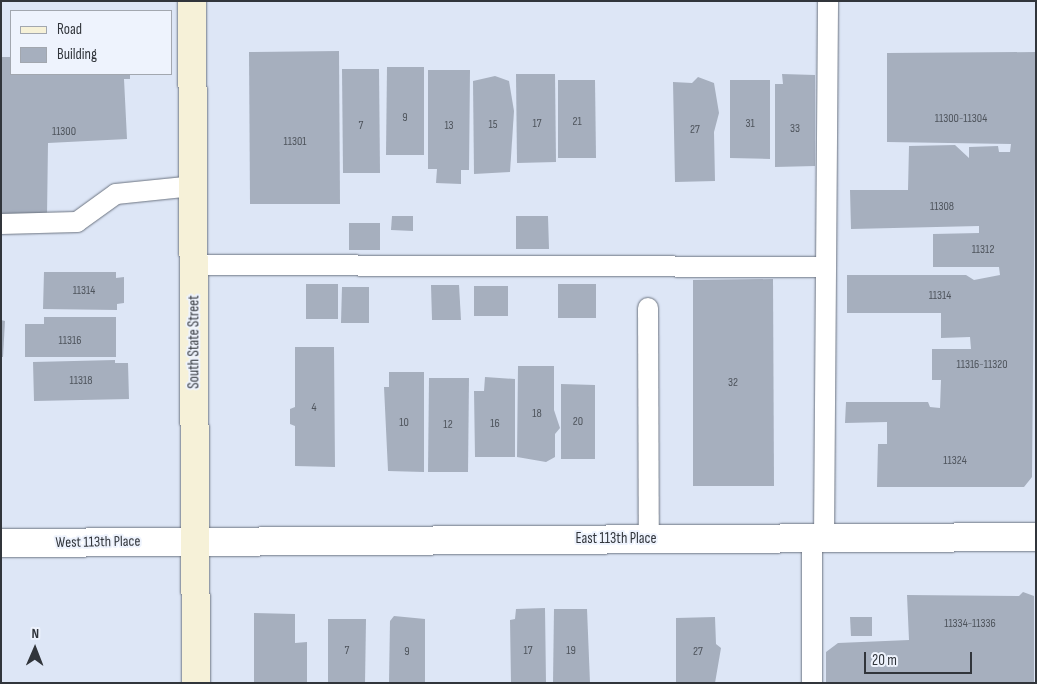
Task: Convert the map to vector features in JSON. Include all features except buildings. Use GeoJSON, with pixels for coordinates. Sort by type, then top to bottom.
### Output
{"type":"FeatureCollection","features":[{"type":"Feature","properties":{"kind":"street","name":"South State Street"},"geometry":{"type":"LineString","coordinates":[[192,1],[196,683]]}},
{"type":"Feature","properties":{"kind":"street","name":"East 113th Place"},"geometry":{"type":"LineString","coordinates":[[196,541],[1036,537]]}},
{"type":"Feature","properties":{"kind":"street","name":"West 113th Place"},"geometry":{"type":"LineString","coordinates":[[1,543],[196,541]]}},
{"type":"Feature","properties":{"kind":"lane"},"geometry":{"type":"LineString","coordinates":[[812,683],[826,267],[828,1]]}},
{"type":"Feature","properties":{"kind":"lane"},"geometry":{"type":"LineString","coordinates":[[1,224],[77,222],[116,194],[193,186]]}},
{"type":"Feature","properties":{"kind":"lane"},"geometry":{"type":"LineString","coordinates":[[194,264],[826,267]]}},
{"type":"Feature","properties":{"kind":"lane"},"geometry":{"type":"LineString","coordinates":[[648,308],[649,538]]}}]}
